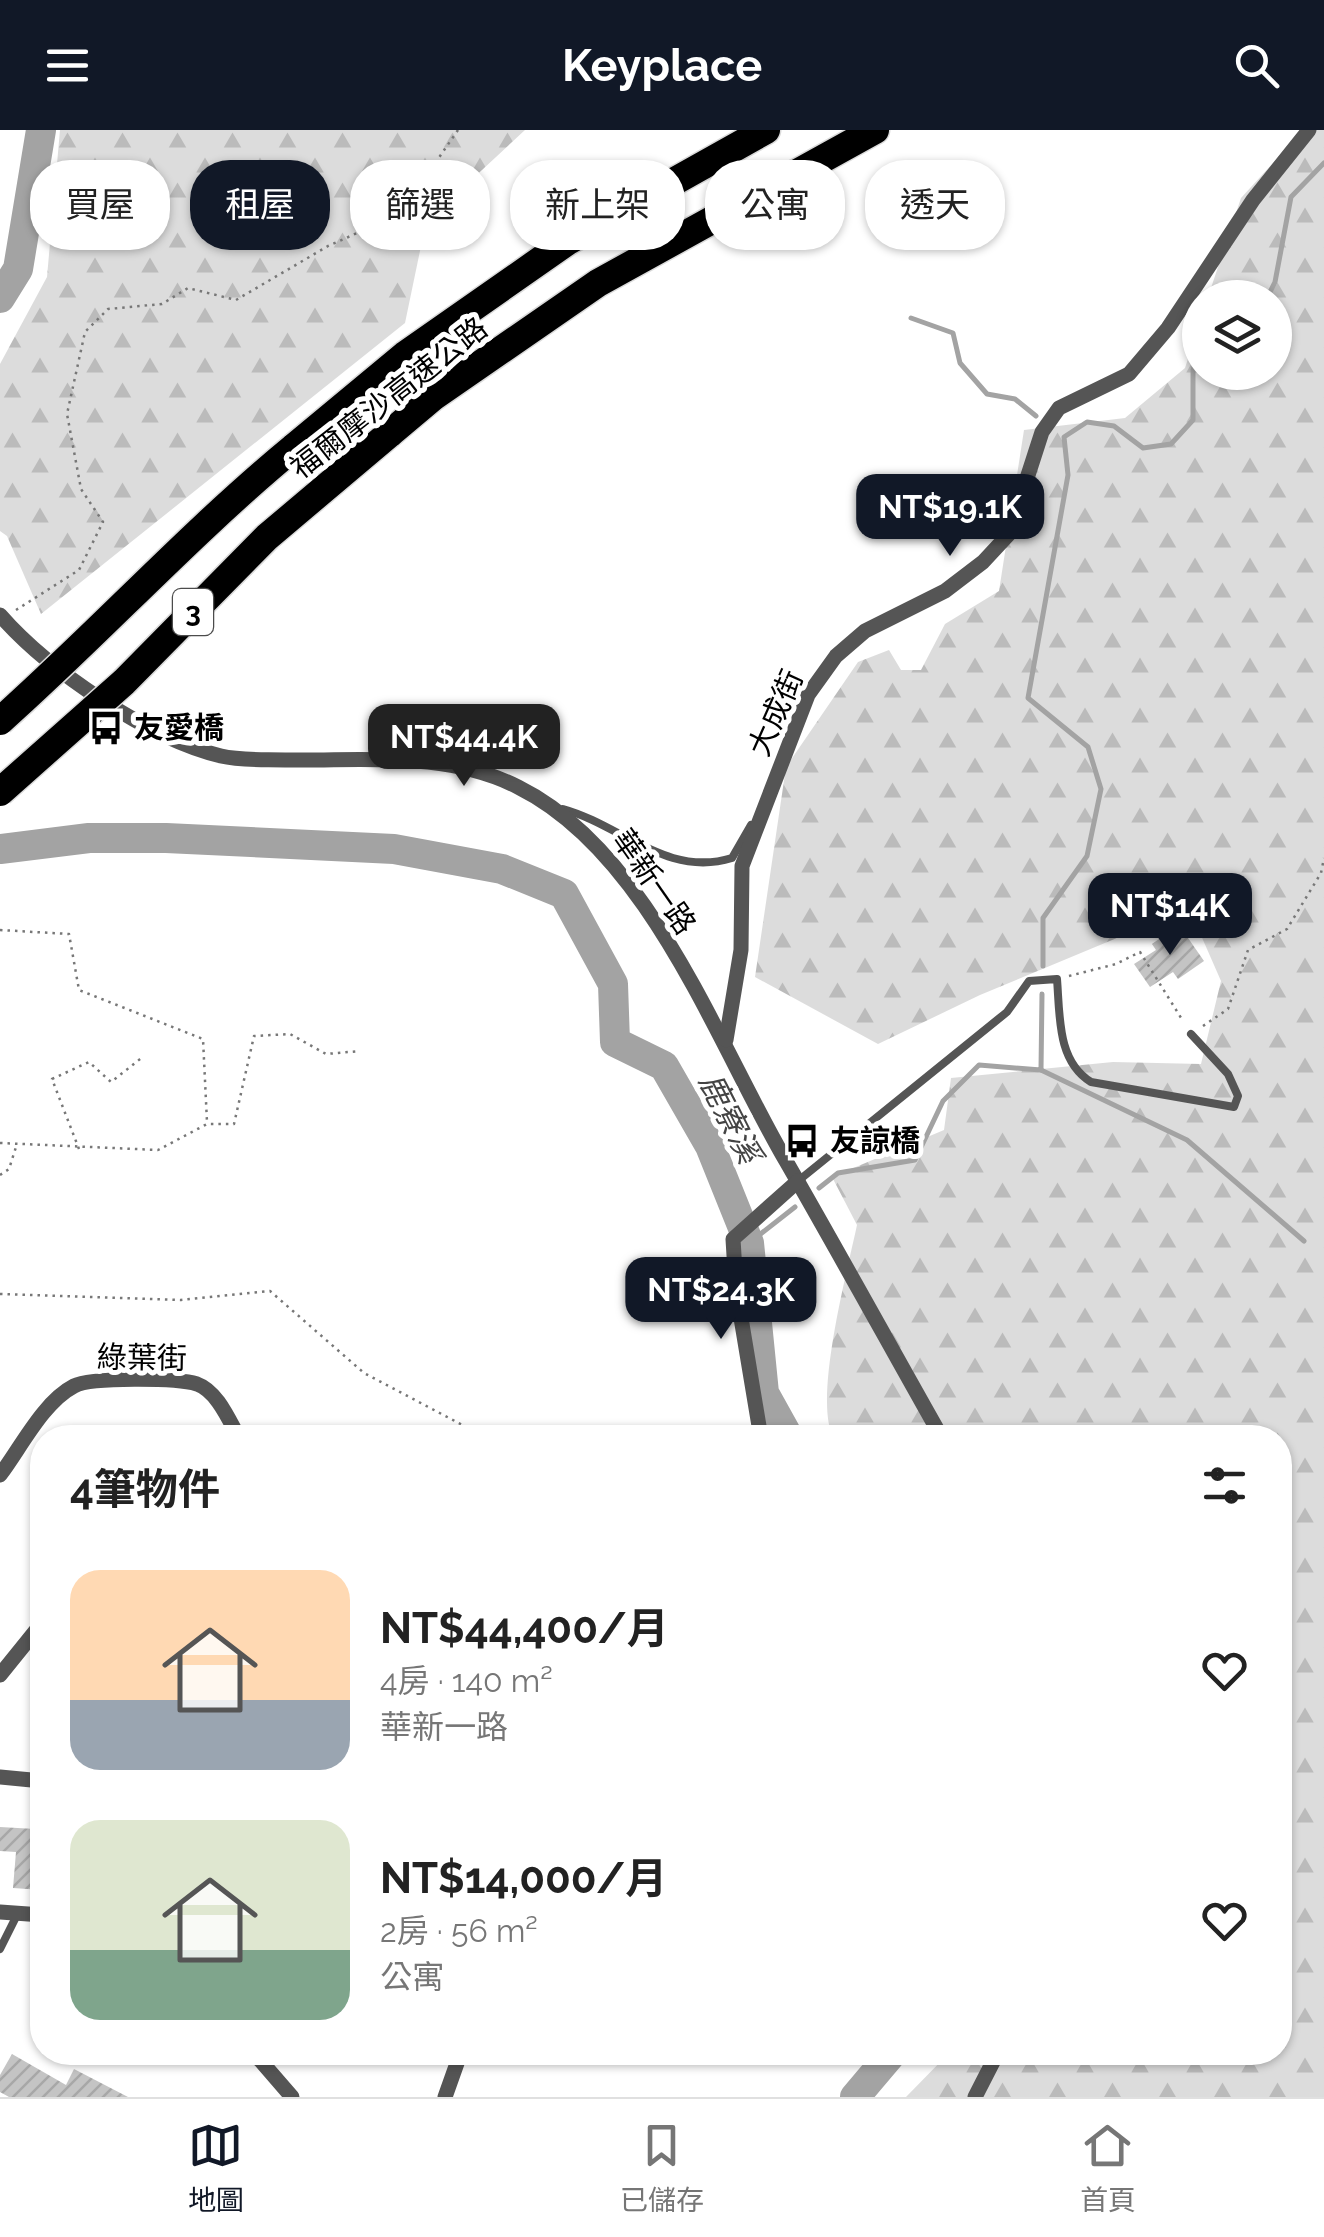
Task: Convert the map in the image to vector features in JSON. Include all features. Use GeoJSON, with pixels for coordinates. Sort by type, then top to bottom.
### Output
{"type":"FeatureCollection","features":[{"type":"Feature","properties":{"kind":"highway","name":"福爾摩沙高速公路"},"geometry":{"type":"LineString","coordinates":[[0,722],[76,653],[233,497],[406,355],[568,241],[766,130]]}},
{"type":"Feature","properties":{"kind":"highway","name":"福爾摩沙高速公路"},"geometry":{"type":"LineString","coordinates":[[0,792],[124,682],[267,537],[433,397],[598,283],[874,130]]}},
{"type":"Feature","properties":{"kind":"street","name":"大成街"},"geometry":{"type":"LineString","coordinates":[[726,1040],[741,950],[742,866],[808,695],[836,656],[865,631],[945,591],[983,562],[1009,534],[1042,432],[1059,408],[1129,374],[1168,328],[1253,200],[1308,130]]}},
{"type":"Feature","properties":{"kind":"street","name":"華新一路"},"geometry":{"type":"LineString","coordinates":[[4,620],[119,710],[222,756],[420,760],[475,768],[552,806],[618,868],[726,1040],[798,1181],[935,1425]]}},
{"type":"Feature","properties":{"kind":"street"},"geometry":{"type":"LineString","coordinates":[[760,1425],[738,1302],[733,1239],[798,1181]]}},
{"type":"Feature","properties":{"kind":"street","name":"綠葉街"},"geometry":{"type":"LineString","coordinates":[[38,1425],[74,1386],[103,1381],[198,1384],[216,1398],[232,1425]]}},
{"type":"Feature","properties":{"kind":"street","name":"綠葉街"},"geometry":{"type":"LineString","coordinates":[[0,1476],[30,1435]]}},
{"type":"Feature","properties":{"kind":"street"},"geometry":{"type":"LineString","coordinates":[[0,1674],[30,1638]]}},
{"type":"Feature","properties":{"kind":"street"},"geometry":{"type":"LineString","coordinates":[[0,1777],[30,1780]]}},
{"type":"Feature","properties":{"kind":"street"},"geometry":{"type":"LineString","coordinates":[[0,1912],[30,1914]]}},
{"type":"Feature","properties":{"kind":"street"},"geometry":{"type":"LineString","coordinates":[[264,2065],[292,2097]]}},
{"type":"Feature","properties":{"kind":"street"},"geometry":{"type":"LineString","coordinates":[[445,2097],[456,2065]]}},
{"type":"Feature","properties":{"kind":"street"},"geometry":{"type":"LineString","coordinates":[[975,2097],[991,2065]]}},
{"type":"Feature","properties":{"kind":"lane"},"geometry":{"type":"LineString","coordinates":[[552,806],[579,814],[634,845],[705,866],[732,858],[776,782]]}},
{"type":"Feature","properties":{"kind":"lane"},"geometry":{"type":"LineString","coordinates":[[798,1181],[1007,1012],[1029,981],[1057,979],[1062,1034],[1074,1072],[1091,1082],[1234,1107],[1238,1096],[1228,1074],[1191,1034]]}},
{"type":"Feature","properties":{"kind":"lane"},"geometry":{"type":"LineString","coordinates":[[0,1948],[18,1913]]}},
{"type":"Feature","properties":{"kind":"path"},"geometry":{"type":"LineString","coordinates":[[4,620],[18,605],[78,570],[103,522],[81,489],[67,414],[84,332],[108,309],[162,304],[188,288],[236,300],[328,246],[400,214],[458,130]]}},
{"type":"Feature","properties":{"kind":"path"},"geometry":{"type":"LineString","coordinates":[[1057,979],[1116,964],[1140,952],[1191,1034],[1228,1010],[1248,950],[1287,930],[1321,873],[1324,858]]}},
{"type":"Feature","properties":{"kind":"path"},"geometry":{"type":"LineString","coordinates":[[0,930],[69,934],[78,990],[203,1039],[207,1124]]}},
{"type":"Feature","properties":{"kind":"path"},"geometry":{"type":"LineString","coordinates":[[0,1144],[158,1150],[207,1124],[234,1124],[254,1036],[290,1034],[326,1054],[360,1051]]}},
{"type":"Feature","properties":{"kind":"path"},"geometry":{"type":"LineString","coordinates":[[80,1150],[52,1079],[90,1062],[111,1082],[144,1056]]}},
{"type":"Feature","properties":{"kind":"path"},"geometry":{"type":"LineString","coordinates":[[0,1174],[9,1168],[16,1144]]}},
{"type":"Feature","properties":{"kind":"path"},"geometry":{"type":"LineString","coordinates":[[0,1294],[181,1300],[270,1291],[364,1372],[463,1425]]}},
{"type":"Feature","properties":{"kind":"green space"},"geometry":{"type":"Polygon","coordinates":[[[60,130],[525,130],[490,163],[350,160],[350,250],[420,250],[405,323],[41,614],[7,536],[0,531],[0,364],[47,277],[49,250],[170,250],[170,160],[57,160],[60,130]]]}},
{"type":"Feature","properties":{"kind":"green space"},"geometry":{"type":"Polygon","coordinates":[[[1303,130],[1324,130],[1324,2097],[906,2097],[937,2065],[1292,2065],[1292,1425],[829,1425],[828,1421],[829,1367],[857,1225],[832,1177],[944,1130],[951,1078],[1113,1062],[1201,1064],[1221,981],[1189,908],[980,995],[878,1044],[755,977],[786,767],[858,662],[889,650],[901,670],[921,670],[945,624],[999,591],[1024,430],[1125,418],[1182,370],[1182,390],[1292,390],[1292,280],[1214,280],[1241,198],[1303,130]]]}},
{"type":"Feature","properties":{"kind":"building"},"geometry":{"type":"Polygon","coordinates":[[[1179,925],[1204,961],[1178,979],[1173,972],[1150,987],[1134,964],[1156,950],[1152,944],[1179,925]]]}},
{"type":"Feature","properties":{"kind":"building"},"geometry":{"type":"Polygon","coordinates":[[[0,1827],[30,1829],[30,1889],[13,1888],[16,1852],[0,1851],[0,1827]]]}},
{"type":"Feature","properties":{"kind":"building"},"geometry":{"type":"Polygon","coordinates":[[[12,2054],[66,2085],[74,2069],[128,2097],[9,2097],[0,2092],[0,2075],[12,2054]]]}},
{"type":"Feature","properties":{"kind":"waterway","name":"鹿寮溪"},"geometry":{"type":"LineString","coordinates":[[0,298],[18,269],[41,130]]}},
{"type":"Feature","properties":{"kind":"waterway"},"geometry":{"type":"LineString","coordinates":[[1275,280],[1291,197],[1324,163]]}},
{"type":"Feature","properties":{"kind":"waterway"},"geometry":{"type":"LineString","coordinates":[[911,318],[953,333],[960,363],[987,394],[1015,399],[1036,416]]}},
{"type":"Feature","properties":{"kind":"waterway"},"geometry":{"type":"LineString","coordinates":[[1043,966],[1043,918],[1087,856],[1101,789],[1088,747],[1028,698],[1068,475],[1064,437],[1087,422],[1114,426],[1143,448],[1171,444],[1193,420],[1193,390]]}},
{"type":"Feature","properties":{"kind":"waterway","name":"鹿寮溪"},"geometry":{"type":"LineString","coordinates":[[0,849],[89,838],[394,849],[502,869],[564,894],[613,984],[615,1042],[664,1066],[710,1146],[749,1243],[764,1393],[782,1425]]}},
{"type":"Feature","properties":{"kind":"waterway"},"geometry":{"type":"LineString","coordinates":[[819,1188],[838,1173],[915,1160],[943,1101],[979,1065],[1041,1070],[1042,994]]}},
{"type":"Feature","properties":{"kind":"waterway"},"geometry":{"type":"LineString","coordinates":[[1041,1070],[1187,1140],[1304,1241]]}},
{"type":"Feature","properties":{"kind":"waterway"},"geometry":{"type":"LineString","coordinates":[[749,1243],[795,1207]]}},
{"type":"Feature","properties":{"kind":"waterway","name":"鹿寮溪"},"geometry":{"type":"LineString","coordinates":[[855,2097],[882,2065]]}},
{"type":"Feature","properties":{"kind":"place","name":"友愛橋"},"geometry":{"type":"Point","coordinates":[106,728]}},
{"type":"Feature","properties":{"kind":"place","name":"友諒橋"},"geometry":{"type":"Point","coordinates":[802,1141]}}]}
